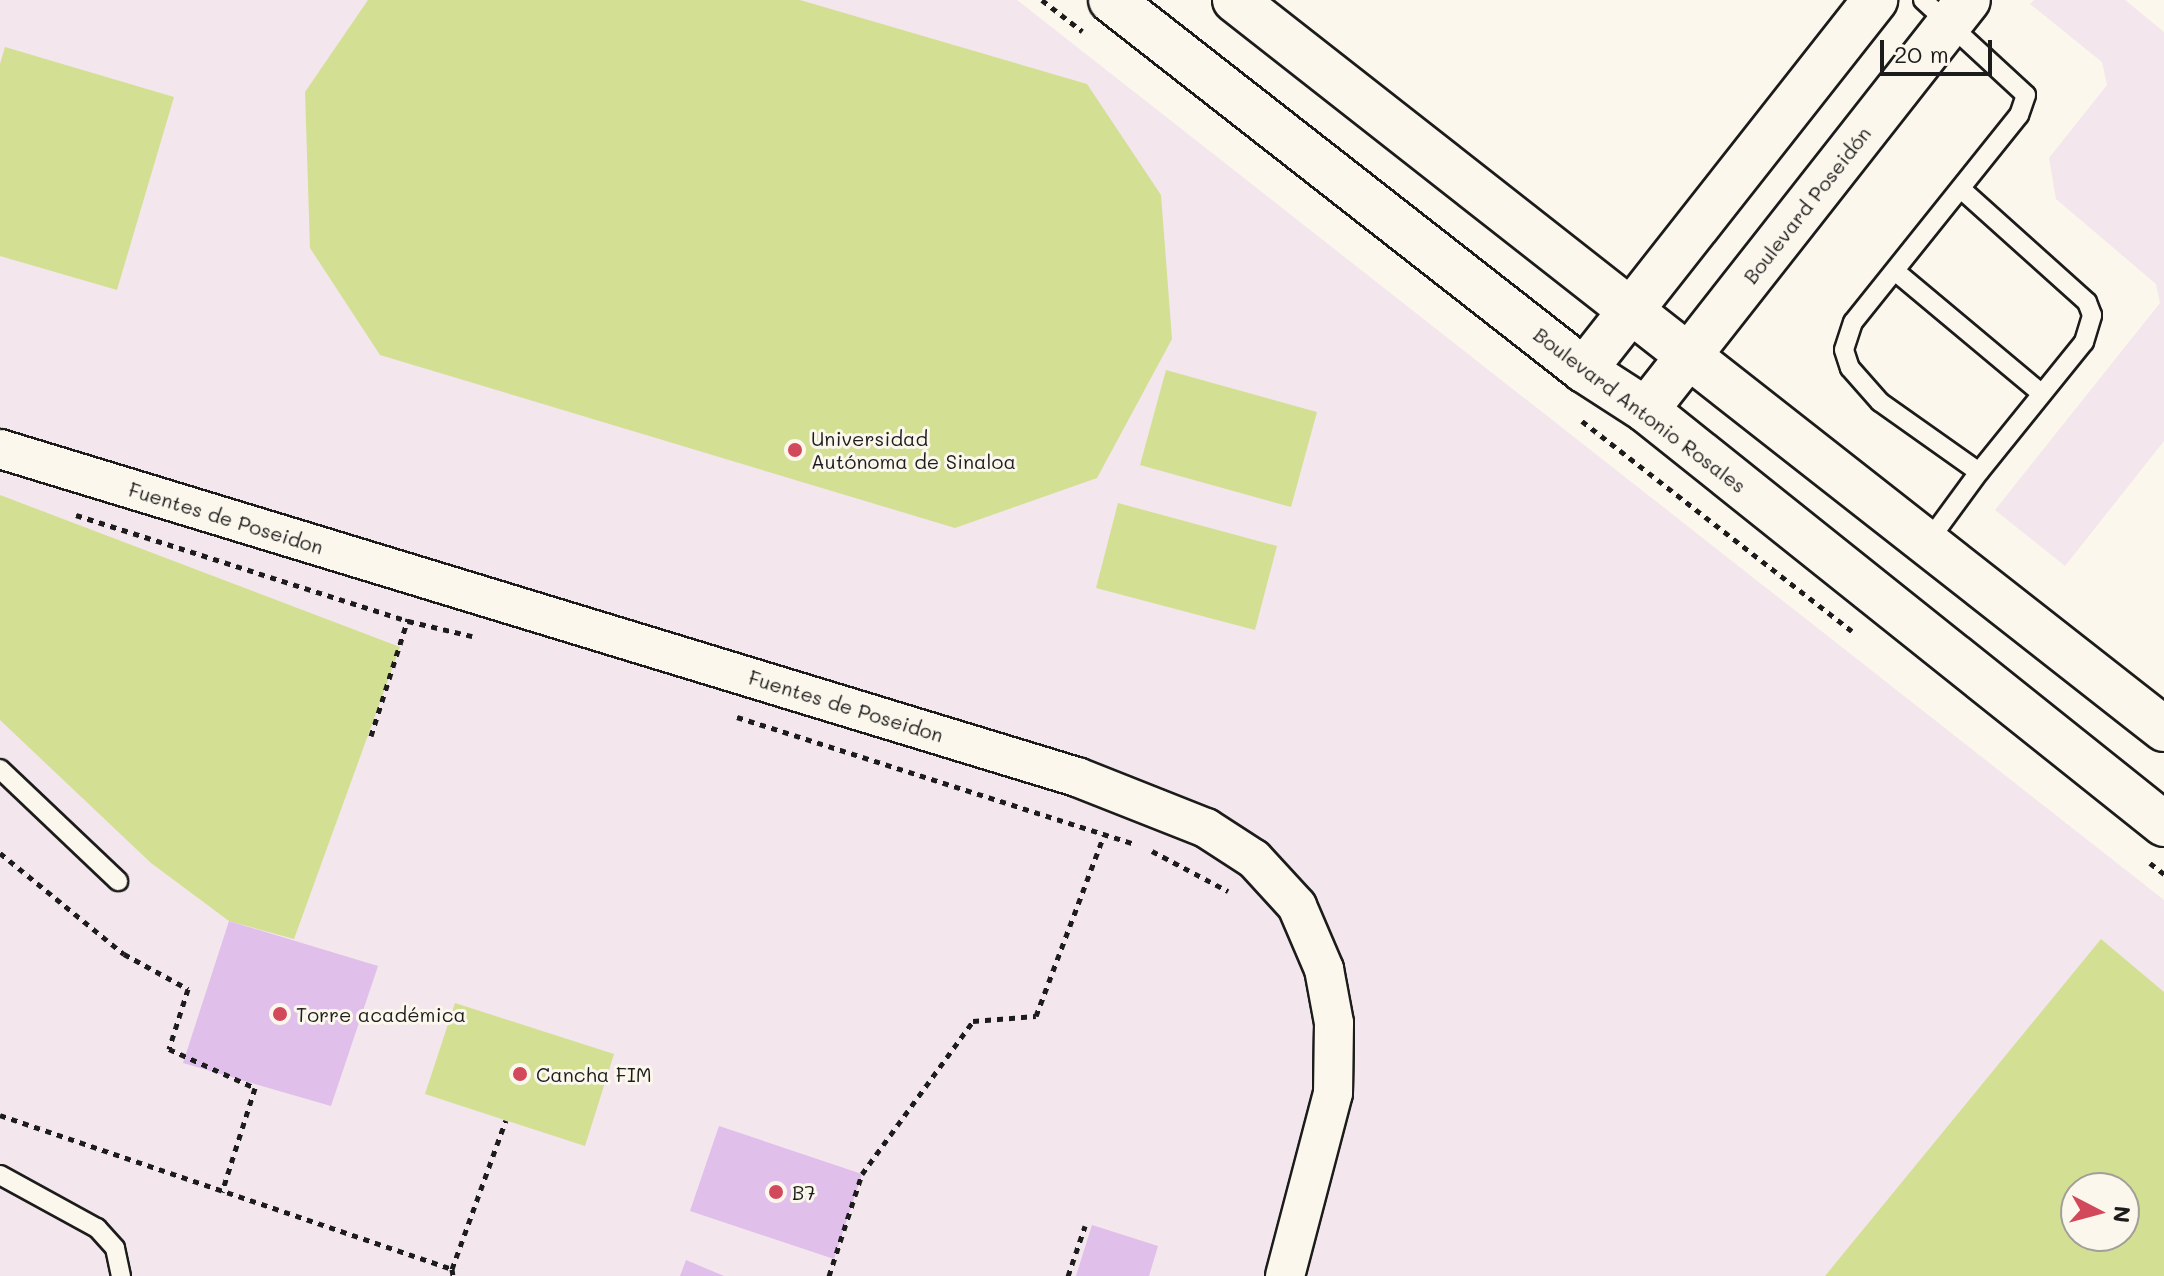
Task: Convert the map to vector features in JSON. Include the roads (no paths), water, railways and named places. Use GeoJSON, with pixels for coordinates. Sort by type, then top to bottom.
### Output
{"type":"FeatureCollection","features":[{"type":"Feature","properties":{"kind":"main road","name":"Boulevard Antonio Rosales"},"geometry":{"type":"LineString","coordinates":[[1111,0],[1584,370],[1646,410],[2151,839]]}},
{"type":"Feature","properties":{"kind":"main road"},"geometry":{"type":"LineString","coordinates":[[1235,0],[2164,729]]}},
{"type":"Feature","properties":{"kind":"main road"},"geometry":{"type":"LineString","coordinates":[[1584,370],[1875,0]]}},
{"type":"Feature","properties":{"kind":"main road","name":"Boulevard Poseidón"},"geometry":{"type":"LineString","coordinates":[[1646,410],[1947,8]]}},
{"type":"Feature","properties":{"kind":"street","name":"Fuentes de Poseidon"},"geometry":{"type":"LineString","coordinates":[[0,449],[1077,777],[1206,828],[1254,859],[1297,906],[1324,969],[1334,1023],[1333,1093],[1285,1276]]}},
{"type":"Feature","properties":{"kind":"lane"},"geometry":{"type":"LineString","coordinates":[[1947,8],[2026,95],[2019,115],[1846,337],[1850,368],[1880,402],[1979,472]]}},
{"type":"Feature","properties":{"kind":"lane"},"geometry":{"type":"LineString","coordinates":[[1927,543],[1979,472],[2084,342],[2092,315],[2087,302],[1962,190]]}},
{"type":"Feature","properties":{"kind":"lane"},"geometry":{"type":"LineString","coordinates":[[1895,271],[2041,393]]}},
{"type":"Feature","properties":{"kind":"lane"},"geometry":{"type":"LineString","coordinates":[[0,769],[118,881]]}},
{"type":"Feature","properties":{"kind":"lane"},"geometry":{"type":"LineString","coordinates":[[0,1175],[97,1228],[115,1248],[121,1276]]}},
{"type":"Feature","properties":{"kind":"place","name":"Universidad Autónoma de Sinaloa"},"geometry":{"type":"Point","coordinates":[795,450]}},
{"type":"Feature","properties":{"kind":"place","name":"Torre académica"},"geometry":{"type":"Point","coordinates":[280,1014]}},
{"type":"Feature","properties":{"kind":"place","name":"Cancha FIM"},"geometry":{"type":"Point","coordinates":[520,1074]}},
{"type":"Feature","properties":{"kind":"place","name":"B7"},"geometry":{"type":"Point","coordinates":[776,1192]}}]}
